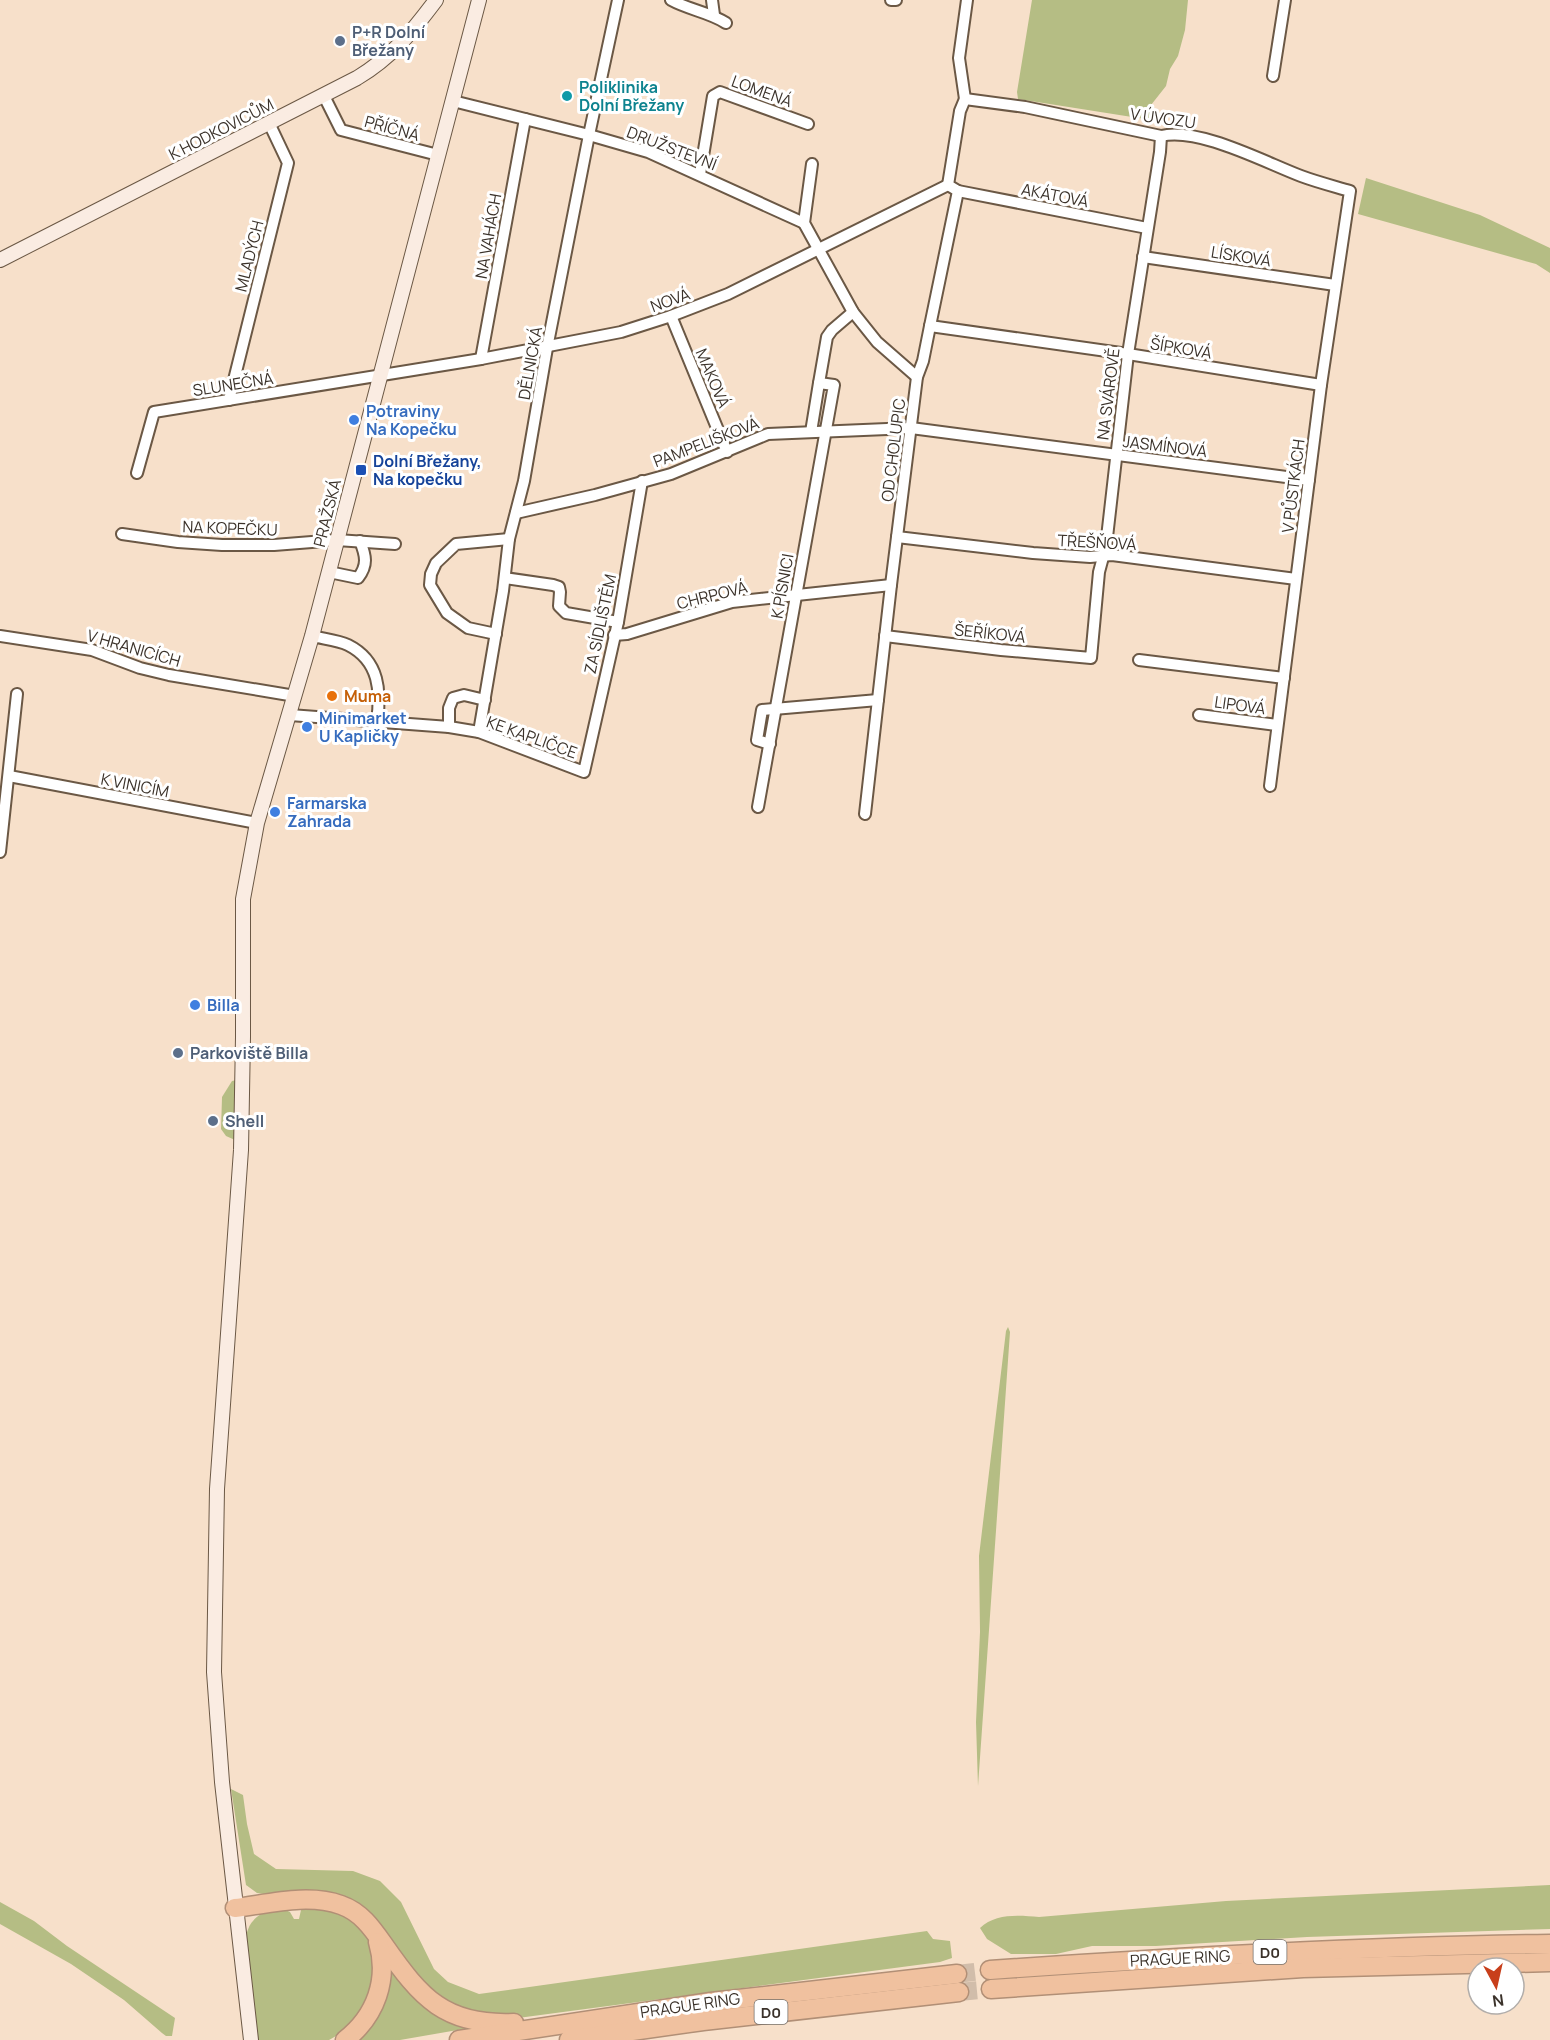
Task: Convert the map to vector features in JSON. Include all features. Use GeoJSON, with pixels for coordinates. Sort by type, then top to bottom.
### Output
{"type":"FeatureCollection","features":[{"type":"Feature","properties":{"kind":"highway"},"geometry":{"type":"LineString","coordinates":[[235,1908],[304,1900],[334,1903],[356,1913],[376,1934],[407,1978],[437,2006],[458,2016],[578,2034]]}},
{"type":"Feature","properties":{"kind":"highway"},"geometry":{"type":"LineString","coordinates":[[345,2040],[369,2013],[381,1985],[382,1958],[376,1934]]}},
{"type":"Feature","properties":{"kind":"highway","name":"PRAGUE RING"},"geometry":{"type":"LineString","coordinates":[[1550,1944],[1301,1950],[991,1979],[1550,1962]]}},
{"type":"Feature","properties":{"kind":"highway","name":"PRAGUE RING"},"geometry":{"type":"LineString","coordinates":[[459,2040],[578,2034],[744,1998],[958,1983]]}},
{"type":"Feature","properties":{"kind":"street","name":"K HODKOVICŮM"},"geometry":{"type":"LineString","coordinates":[[0,260],[375,68],[395,51],[436,0]]}},
{"type":"Feature","properties":{"kind":"street","name":"PRAŽSKÁ"},"geometry":{"type":"LineString","coordinates":[[251,2040],[217,1736],[214,1627],[217,1489],[241,1150],[243,899],[257,823],[296,696],[479,0]]}},
{"type":"Feature","properties":{"kind":"street","name":"DĚLNICKÁ"},"geometry":{"type":"LineString","coordinates":[[479,732],[505,578],[509,539],[618,0]]}},
{"type":"Feature","properties":{"kind":"street"},"geometry":{"type":"LineString","coordinates":[[671,0],[694,11],[714,15],[726,23]]}},
{"type":"Feature","properties":{"kind":"street"},"geometry":{"type":"LineString","coordinates":[[712,0],[714,15]]}},
{"type":"Feature","properties":{"kind":"street"},"geometry":{"type":"LineString","coordinates":[[891,0],[896,0]]}},
{"type":"Feature","properties":{"kind":"street"},"geometry":{"type":"LineString","coordinates":[[965,99],[959,58],[967,0]]}},
{"type":"Feature","properties":{"kind":"street"},"geometry":{"type":"LineString","coordinates":[[1273,76],[1285,0]]}},
{"type":"Feature","properties":{"kind":"street","name":"LOMENÁ"},"geometry":{"type":"LineString","coordinates":[[700,174],[713,96],[720,92],[808,124]]}},
{"type":"Feature","properties":{"kind":"street","name":"PŘÍČNÁ"},"geometry":{"type":"LineString","coordinates":[[324,96],[341,130],[438,156]]}},
{"type":"Feature","properties":{"kind":"street","name":"V ÚVOZU"},"geometry":{"type":"LineString","coordinates":[[965,99],[1025,107],[1161,136],[1173,133],[1198,138],[1234,149],[1304,177],[1350,191]]}},
{"type":"Feature","properties":{"kind":"street","name":"OD CHOLUPIC"},"geometry":{"type":"LineString","coordinates":[[865,814],[917,377],[923,361],[930,326],[953,188],[960,111],[965,99]]}},
{"type":"Feature","properties":{"kind":"street","name":"DRUŽSTEVNÍ"},"geometry":{"type":"LineString","coordinates":[[453,101],[648,152],[804,223]]}},
{"type":"Feature","properties":{"kind":"street","name":"NA VAHÁCH"},"geometry":{"type":"LineString","coordinates":[[480,359],[525,118]]}},
{"type":"Feature","properties":{"kind":"street","name":"MLADÝCH"},"geometry":{"type":"LineString","coordinates":[[229,400],[288,163],[269,123]]}},
{"type":"Feature","properties":{"kind":"street","name":"NA SVÁROVĚ"},"geometry":{"type":"LineString","coordinates":[[1091,658],[1099,572],[1103,556],[1128,354],[1161,136]]}},
{"type":"Feature","properties":{"kind":"street"},"geometry":{"type":"LineString","coordinates":[[812,164],[804,223],[853,312],[877,342],[917,377]]}},
{"type":"Feature","properties":{"kind":"street","name":"AKÁTOVÁ"},"geometry":{"type":"LineString","coordinates":[[953,188],[1147,228]]}},
{"type":"Feature","properties":{"kind":"street","name":"NOVÁ"},"geometry":{"type":"LineString","coordinates":[[380,375],[547,348],[621,332],[671,316],[728,294],[953,188]]}},
{"type":"Feature","properties":{"kind":"street","name":"V PŮSTKÁCH"},"geometry":{"type":"LineString","coordinates":[[1270,786],[1321,385],[1350,191]]}},
{"type":"Feature","properties":{"kind":"street","name":"LÍSKOVÁ"},"geometry":{"type":"LineString","coordinates":[[1143,256],[1335,285]]}},
{"type":"Feature","properties":{"kind":"street"},"geometry":{"type":"LineString","coordinates":[[811,432],[827,337],[853,312]]}},
{"type":"Feature","properties":{"kind":"street","name":"MAKOVÁ"},"geometry":{"type":"LineString","coordinates":[[671,316],[728,452]]}},
{"type":"Feature","properties":{"kind":"street","name":"ŠÍPKOVÁ"},"geometry":{"type":"LineString","coordinates":[[930,326],[1128,354],[1321,385]]}},
{"type":"Feature","properties":{"kind":"street","name":"SLUNEČNÁ"},"geometry":{"type":"LineString","coordinates":[[137,473],[154,412],[380,375]]}},
{"type":"Feature","properties":{"kind":"street","name":"K PÍSNICI"},"geometry":{"type":"LineString","coordinates":[[758,807],[834,385],[819,383]]}},
{"type":"Feature","properties":{"kind":"street","name":"PAMPELIŠKOVÁ"},"geometry":{"type":"LineString","coordinates":[[516,513],[595,495],[671,474],[768,434],[911,428]]}},
{"type":"Feature","properties":{"kind":"street","name":"JASMÍNOVÁ"},"geometry":{"type":"LineString","coordinates":[[911,428],[1309,480]]}},
{"type":"Feature","properties":{"kind":"street","name":"ZA SÍDLIŠTĚM"},"geometry":{"type":"LineString","coordinates":[[584,772],[618,622],[642,481]]}},
{"type":"Feature","properties":{"kind":"street","name":"NA KOPEČKU"},"geometry":{"type":"LineString","coordinates":[[122,534],[178,542],[222,544],[274,545],[337,540],[395,544]]}},
{"type":"Feature","properties":{"kind":"street","name":"TŘEŠŇOVÁ"},"geometry":{"type":"LineString","coordinates":[[897,537],[1033,553],[1112,555],[1296,579]]}},
{"type":"Feature","properties":{"kind":"street"},"geometry":{"type":"LineString","coordinates":[[496,634],[468,628],[447,613],[430,585],[431,574],[436,563],[456,544],[509,539]]}},
{"type":"Feature","properties":{"kind":"street"},"geometry":{"type":"LineString","coordinates":[[329,572],[358,578],[365,568],[366,556],[360,541]]}},
{"type":"Feature","properties":{"kind":"street"},"geometry":{"type":"LineString","coordinates":[[505,578],[559,587],[559,606],[566,613],[618,622]]}},
{"type":"Feature","properties":{"kind":"street","name":"CHRPOVÁ"},"geometry":{"type":"LineString","coordinates":[[614,635],[627,634],[732,602],[891,585]]}},
{"type":"Feature","properties":{"kind":"street","name":"V HRANICÍCH"},"geometry":{"type":"LineString","coordinates":[[0,636],[92,650],[140,668],[169,675],[296,696]]}},
{"type":"Feature","properties":{"kind":"street"},"geometry":{"type":"LineString","coordinates":[[312,636],[349,645],[370,664],[379,686],[377,722]]}},
{"type":"Feature","properties":{"kind":"street","name":"ŠEŘÍKOVÁ"},"geometry":{"type":"LineString","coordinates":[[885,636],[1091,658]]}},
{"type":"Feature","properties":{"kind":"street"},"geometry":{"type":"LineString","coordinates":[[1138,660],[1284,678]]}},
{"type":"Feature","properties":{"kind":"street"},"geometry":{"type":"LineString","coordinates":[[0,852],[17,694]]}},
{"type":"Feature","properties":{"kind":"street"},"geometry":{"type":"LineString","coordinates":[[449,728],[449,708],[453,698],[464,695],[485,700]]}},
{"type":"Feature","properties":{"kind":"street"},"geometry":{"type":"LineString","coordinates":[[775,708],[878,700]]}},
{"type":"Feature","properties":{"kind":"street","name":"KE KAPLIČCE"},"geometry":{"type":"LineString","coordinates":[[290,714],[479,732],[584,772]]}},
{"type":"Feature","properties":{"kind":"street","name":"LIPOVÁ"},"geometry":{"type":"LineString","coordinates":[[1199,715],[1277,725]]}},
{"type":"Feature","properties":{"kind":"street","name":"K VINICÍM"},"geometry":{"type":"LineString","coordinates":[[9,776],[257,823]]}},
{"type":"Feature","properties":{"kind":"green space"},"geometry":{"type":"Polygon","coordinates":[[[1032,0],[1188,0],[1185,30],[1178,56],[1170,69],[1166,86],[1151,105],[1151,120],[1018,99],[1017,92],[1032,0]]]}},
{"type":"Feature","properties":{"kind":"green space"},"geometry":{"type":"Polygon","coordinates":[[[1366,178],[1480,215],[1550,248],[1550,273],[1536,264],[1358,214],[1366,178]]]}},
{"type":"Feature","properties":{"kind":"green space"},"geometry":{"type":"Polygon","coordinates":[[[237,1080],[235,1140],[226,1136],[221,1129],[222,1097],[232,1081],[237,1080]]]}},
{"type":"Feature","properties":{"kind":"green space"},"geometry":{"type":"Polygon","coordinates":[[[1008,1327],[1010,1332],[978,1786],[976,1722],[980,1632],[979,1556],[1008,1327]]]}},
{"type":"Feature","properties":{"kind":"green space"},"geometry":{"type":"Polygon","coordinates":[[[231,1789],[243,1795],[254,1854],[276,1869],[353,1871],[380,1881],[401,1902],[434,1969],[448,1982],[479,1994],[927,1931],[933,1939],[950,1941],[952,1958],[940,1962],[518,2018],[476,2015],[441,1998],[404,1963],[361,1904],[332,1895],[275,1896],[257,1893],[246,1885],[231,1789]]]}},
{"type":"Feature","properties":{"kind":"green space"},"geometry":{"type":"Polygon","coordinates":[[[1550,1885],[1550,1929],[1307,1937],[1156,1946],[1092,1946],[1056,1954],[1011,1954],[987,1939],[980,1928],[1000,1917],[1008,1916],[1039,1917],[1226,1901],[1550,1885]]]}},
{"type":"Feature","properties":{"kind":"green space"},"geometry":{"type":"Polygon","coordinates":[[[0,1902],[34,1921],[67,1946],[175,2018],[172,2036],[166,2036],[124,2000],[71,1964],[0,1924],[0,1902]]]}},
{"type":"Feature","properties":{"kind":"green space"},"geometry":{"type":"Polygon","coordinates":[[[310,1907],[337,1912],[349,1918],[371,1942],[376,1974],[365,2008],[343,2032],[329,2040],[257,2040],[246,1935],[256,1918],[265,1912],[286,1911],[290,1912],[294,1919],[299,1919],[301,1910],[310,1907]]]}},
{"type":"Feature","properties":{"kind":"green space"},"geometry":{"type":"Polygon","coordinates":[[[389,1964],[475,2027],[400,2040],[354,2040],[389,1964]]]}},
{"type":"Feature","properties":{"kind":"tunnel"},"geometry":{"type":"LineString","coordinates":[[957,1974],[990,1970]]}},
{"type":"Feature","properties":{"kind":"tunnel"},"geometry":{"type":"LineString","coordinates":[[959,1992],[991,1989]]}},
{"type":"Feature","properties":{"kind":"place","name":"P+R Dolní Břežany"},"geometry":{"type":"Point","coordinates":[340,41]}},
{"type":"Feature","properties":{"kind":"place","name":"Poliklinika Dolní Břežany"},"geometry":{"type":"Point","coordinates":[567,96]}},
{"type":"Feature","properties":{"kind":"place","name":"Potraviny Na Kopečku"},"geometry":{"type":"Point","coordinates":[354,420]}},
{"type":"Feature","properties":{"kind":"place","name":"Dolní Břežany, Na kopečku"},"geometry":{"type":"Point","coordinates":[361,470]}},
{"type":"Feature","properties":{"kind":"place","name":"Muma"},"geometry":{"type":"Point","coordinates":[332,696]}},
{"type":"Feature","properties":{"kind":"place","name":"Minimarket U Kapličky"},"geometry":{"type":"Point","coordinates":[307,727]}},
{"type":"Feature","properties":{"kind":"place","name":"Farmarska Zahrada"},"geometry":{"type":"Point","coordinates":[275,812]}},
{"type":"Feature","properties":{"kind":"place","name":"Billa"},"geometry":{"type":"Point","coordinates":[195,1005]}},
{"type":"Feature","properties":{"kind":"place","name":"Parkoviště Billa"},"geometry":{"type":"Point","coordinates":[178,1053]}},
{"type":"Feature","properties":{"kind":"place","name":"Shell"},"geometry":{"type":"Point","coordinates":[213,1121]}}]}
